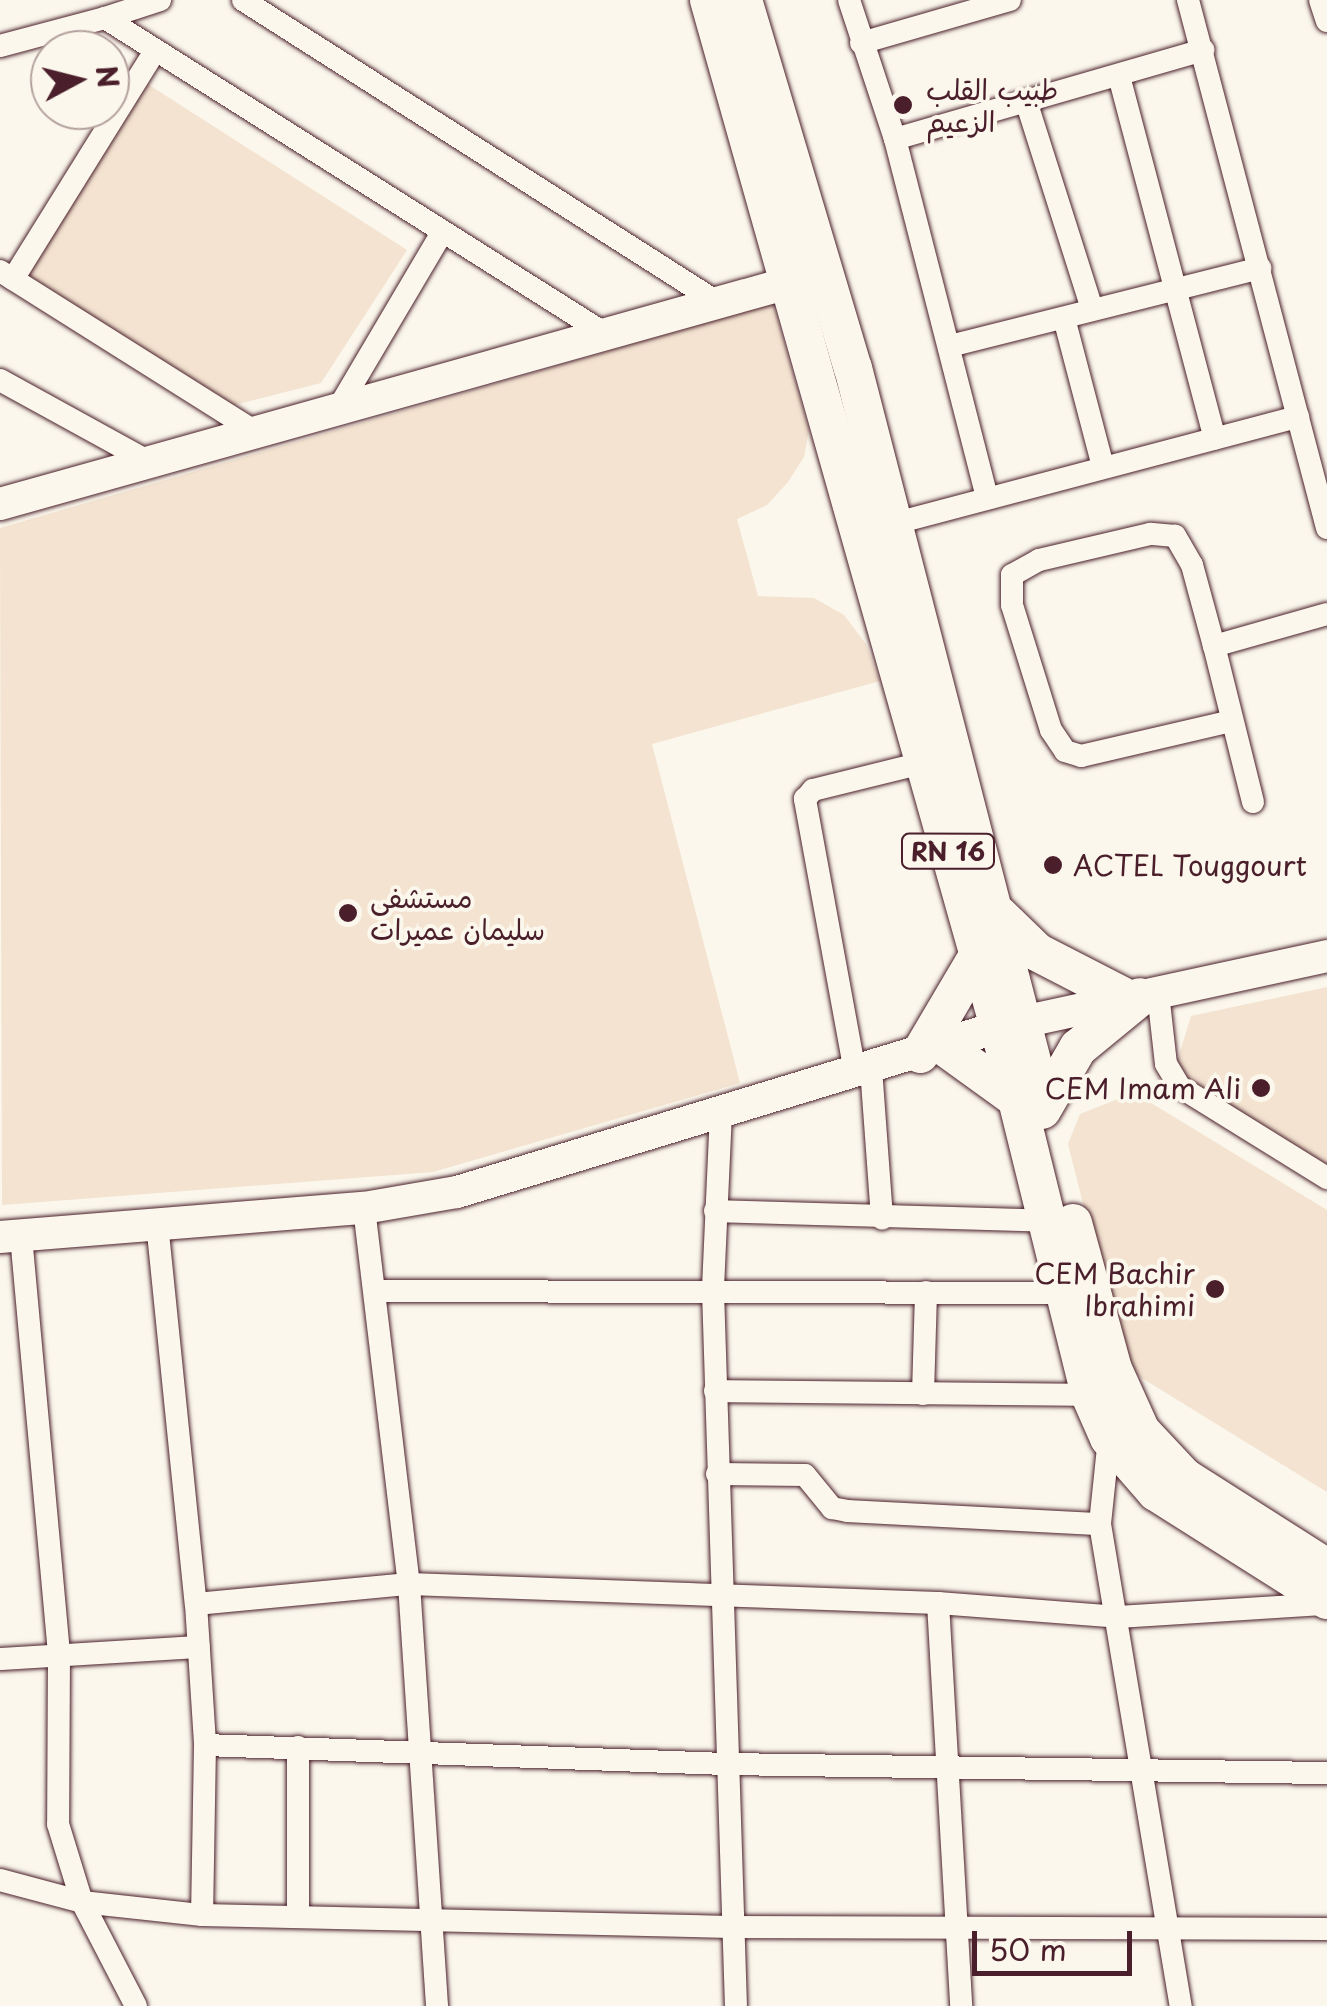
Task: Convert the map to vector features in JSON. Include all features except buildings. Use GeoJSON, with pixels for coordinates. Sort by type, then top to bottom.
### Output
{"type":"FeatureCollection","features":[{"type":"Feature","properties":{"kind":"main road","name":"RN 16"},"geometry":{"type":"LineString","coordinates":[[709,0],[922,763],[979,954],[1012,1023]]}},
{"type":"Feature","properties":{"kind":"main road","name":"RN 16"},"geometry":{"type":"LineString","coordinates":[[743,0],[824,274],[999,914],[1012,1023],[1045,1221],[1090,1395],[1109,1438],[1134,1472],[1192,1520],[1327,1601]]}},
{"type":"Feature","properties":{"kind":"main road"},"geometry":{"type":"LineString","coordinates":[[979,954],[933,1050],[1028,1103],[1078,1048],[1142,996],[1038,952],[999,914]]}},
{"type":"Feature","properties":{"kind":"main road","name":"RN 16"},"geometry":{"type":"LineString","coordinates":[[1028,1103],[1113,1369],[1141,1431],[1184,1477],[1327,1568]]}},
{"type":"Feature","properties":{"kind":"street"},"geometry":{"type":"LineString","coordinates":[[0,46],[160,0]]}},
{"type":"Feature","properties":{"kind":"street"},"geometry":{"type":"LineString","coordinates":[[243,0],[720,304]]}},
{"type":"Feature","properties":{"kind":"street"},"geometry":{"type":"LineString","coordinates":[[850,0],[895,139],[988,498]]}},
{"type":"Feature","properties":{"kind":"street"},"geometry":{"type":"LineString","coordinates":[[1188,0],[1327,528]]}},
{"type":"Feature","properties":{"kind":"street"},"geometry":{"type":"LineString","coordinates":[[1320,0],[1327,21]]}},
{"type":"Feature","properties":{"kind":"street"},"geometry":{"type":"LineString","coordinates":[[861,43],[1006,1]]}},
{"type":"Feature","properties":{"kind":"street"},"geometry":{"type":"LineString","coordinates":[[105,18],[607,335]]}},
{"type":"Feature","properties":{"kind":"street"},"geometry":{"type":"LineString","coordinates":[[895,139],[1027,104],[1203,50]]}},
{"type":"Feature","properties":{"kind":"street"},"geometry":{"type":"LineString","coordinates":[[155,51],[6,275],[258,434]]}},
{"type":"Feature","properties":{"kind":"street"},"geometry":{"type":"LineString","coordinates":[[1119,76],[1215,439]]}},
{"type":"Feature","properties":{"kind":"street"},"geometry":{"type":"LineString","coordinates":[[1027,104],[1092,309]]}},
{"type":"Feature","properties":{"kind":"street"},"geometry":{"type":"LineString","coordinates":[[336,412],[442,233]]}},
{"type":"Feature","properties":{"kind":"street"},"geometry":{"type":"LineString","coordinates":[[950,346],[1260,268]]}},
{"type":"Feature","properties":{"kind":"street"},"geometry":{"type":"LineString","coordinates":[[0,504],[824,274]]}},
{"type":"Feature","properties":{"kind":"street"},"geometry":{"type":"LineString","coordinates":[[1064,318],[1102,467]]}},
{"type":"Feature","properties":{"kind":"street"},"geometry":{"type":"LineString","coordinates":[[0,380],[149,462]]}},
{"type":"Feature","properties":{"kind":"street"},"geometry":{"type":"LineString","coordinates":[[892,524],[1298,417]]}},
{"type":"Feature","properties":{"kind":"street"},"geometry":{"type":"LineString","coordinates":[[1232,721],[1082,756],[1065,751],[1051,730],[1012,605],[1012,575],[1040,560],[1150,534],[1175,536],[1192,564],[1253,802]]}},
{"type":"Feature","properties":{"kind":"street"},"geometry":{"type":"LineString","coordinates":[[1214,646],[1327,614]]}},
{"type":"Feature","properties":{"kind":"street"},"geometry":{"type":"LineString","coordinates":[[882,1219],[864,1070],[805,799],[813,790],[922,763]]}},
{"type":"Feature","properties":{"kind":"street"},"geometry":{"type":"LineString","coordinates":[[136,2006],[82,1902],[58,1824],[59,1654],[11,1236],[364,1208],[457,1192],[1012,1023],[1327,956]]}},
{"type":"Feature","properties":{"kind":"street"},"geometry":{"type":"LineString","coordinates":[[1142,996],[1166,1064],[1180,1087],[1327,1178]]}},
{"type":"Feature","properties":{"kind":"street"},"geometry":{"type":"LineString","coordinates":[[721,1112],[712,1290],[730,1927],[736,2006]]}},
{"type":"Feature","properties":{"kind":"street"},"geometry":{"type":"LineString","coordinates":[[364,1208],[409,1584],[437,2006]]}},
{"type":"Feature","properties":{"kind":"street"},"geometry":{"type":"LineString","coordinates":[[715,1212],[1045,1221]]}},
{"type":"Feature","properties":{"kind":"street"},"geometry":{"type":"LineString","coordinates":[[157,1223],[199,1647],[204,1745],[202,1914]]}},
{"type":"Feature","properties":{"kind":"street"},"geometry":{"type":"LineString","coordinates":[[375,1291],[1064,1292]]}},
{"type":"Feature","properties":{"kind":"street"},"geometry":{"type":"LineString","coordinates":[[923,1394],[926,1292]]}},
{"type":"Feature","properties":{"kind":"street"},"geometry":{"type":"LineString","coordinates":[[715,1391],[1090,1395]]}},
{"type":"Feature","properties":{"kind":"street"},"geometry":{"type":"LineString","coordinates":[[1109,1438],[1100,1524],[1181,2006]]}},
{"type":"Feature","properties":{"kind":"street"},"geometry":{"type":"LineString","coordinates":[[717,1474],[805,1475],[832,1508],[848,1511],[1100,1524]]}},
{"type":"Feature","properties":{"kind":"street"},"geometry":{"type":"LineString","coordinates":[[196,1604],[409,1584],[938,1603],[1118,1617],[1327,1601]]}},
{"type":"Feature","properties":{"kind":"street"},"geometry":{"type":"LineString","coordinates":[[938,1603],[943,1766],[961,2006]]}},
{"type":"Feature","properties":{"kind":"street"},"geometry":{"type":"LineString","coordinates":[[0,1658],[199,1647]]}},
{"type":"Feature","properties":{"kind":"street"},"geometry":{"type":"LineString","coordinates":[[204,1745],[725,1764],[1327,1772]]}},
{"type":"Feature","properties":{"kind":"street"},"geometry":{"type":"LineString","coordinates":[[298,1747],[298,1914]]}},
{"type":"Feature","properties":{"kind":"street"},"geometry":{"type":"LineString","coordinates":[[0,1880],[82,1902],[202,1914],[730,1927],[1327,1929]]}},
{"type":"Feature","properties":{"kind":"shaded area"},"geometry":{"type":"Polygon","coordinates":[[[146,83],[407,250],[321,383],[227,407],[24,277],[116,130],[130,130],[130,108],[146,83]]]}},
{"type":"Feature","properties":{"kind":"shaded area","name":"مستشفى سليمان عميرات"},"geometry":{"type":"Polygon","coordinates":[[[773,303],[809,430],[804,457],[788,482],[767,505],[737,519],[758,596],[814,598],[844,615],[866,644],[880,681],[652,744],[740,1083],[433,1172],[2,1205],[0,528],[773,303]]]}},
{"type":"Feature","properties":{"kind":"shaded area","name":"CEM Imam Ali"},"geometry":{"type":"Polygon","coordinates":[[[1327,987],[1327,1168],[1173,1075],[1191,1016],[1327,987]]]}},
{"type":"Feature","properties":{"kind":"shaded area","name":"CEM Bachir Ibrahimi"},"geometry":{"type":"Polygon","coordinates":[[[1123,1097],[1151,1103],[1327,1210],[1327,1492],[1124,1367],[1068,1144],[1080,1114],[1123,1097]]]}},
{"type":"Feature","properties":{"kind":"place","name":"طبيب القلب الزعيم"},"geometry":{"type":"Point","coordinates":[903,105]}},
{"type":"Feature","properties":{"kind":"place","name":"ACTEL Touggourt"},"geometry":{"type":"Point","coordinates":[1053,865]}},
{"type":"Feature","properties":{"kind":"place","name":"مستشفى سليمان عميرات"},"geometry":{"type":"Point","coordinates":[348,913]}},
{"type":"Feature","properties":{"kind":"place","name":"CEM Imam Ali"},"geometry":{"type":"Point","coordinates":[1261,1088]}},
{"type":"Feature","properties":{"kind":"place","name":"CEM Bachir Ibrahimi"},"geometry":{"type":"Point","coordinates":[1215,1289]}}]}
